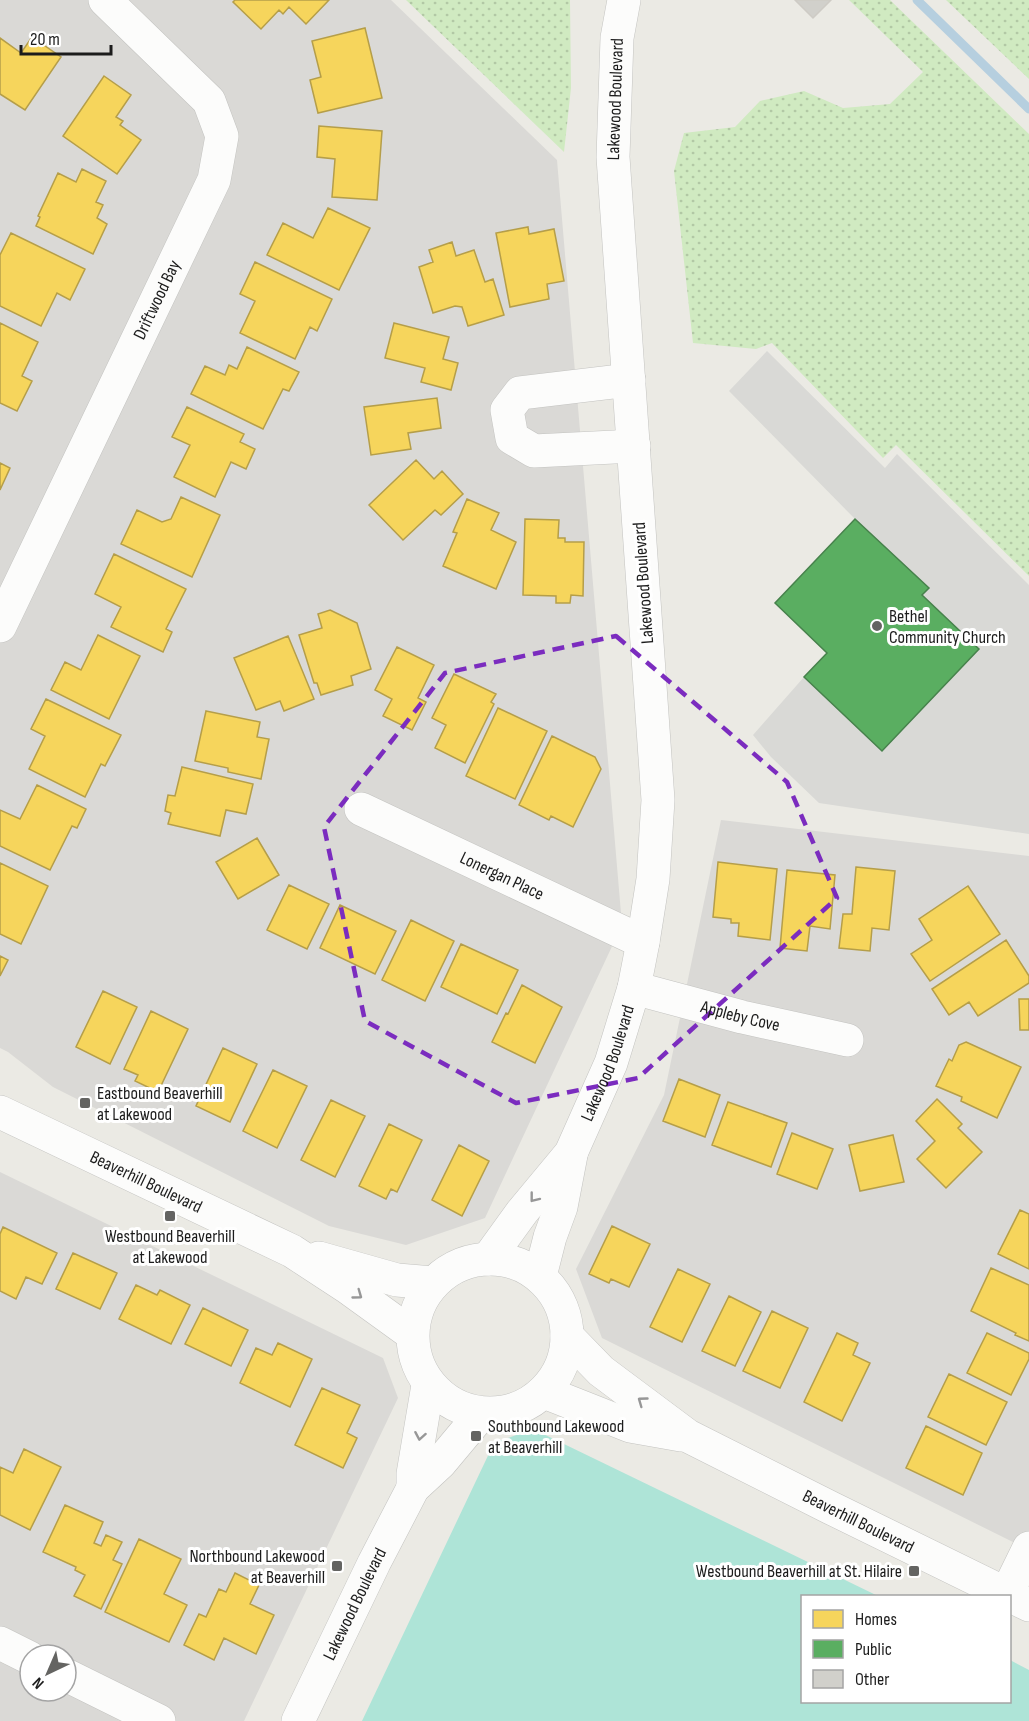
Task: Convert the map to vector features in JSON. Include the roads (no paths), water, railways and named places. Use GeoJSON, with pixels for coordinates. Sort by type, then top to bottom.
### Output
{"type":"FeatureCollection","features":[{"type":"Feature","properties":{"kind":"street","name":"Driftwood Bay"},"geometry":{"type":"LineString","coordinates":[[0,626],[214,180],[222,136],[209,101],[105,0]]}},
{"type":"Feature","properties":{"kind":"street","name":"Lakewood Boulevard"},"geometry":{"type":"LineString","coordinates":[[540,1276],[561,1207],[571,1153],[611,1063],[634,988],[653,879],[658,800],[613,157],[616,38],[624,0]]}},
{"type":"Feature","properties":{"kind":"street"},"geometry":{"type":"LineString","coordinates":[[629,380],[520,393],[507,410],[512,438],[534,451],[634,446]]}},
{"type":"Feature","properties":{"kind":"street","name":"Lonergan Place"},"geometry":{"type":"LineString","coordinates":[[361,809],[643,942]]}},
{"type":"Feature","properties":{"kind":"street","name":"Appleby Cove"},"geometry":{"type":"LineString","coordinates":[[634,988],[742,1017],[847,1040]]}},
{"type":"Feature","properties":{"kind":"street","name":"Beaverhill Boulevard"},"geometry":{"type":"LineString","coordinates":[[0,1112],[291,1251],[347,1287],[412,1334]]}},
{"type":"Feature","properties":{"kind":"street","name":"Lakewood Boulevard"},"geometry":{"type":"LineString","coordinates":[[488,1259],[522,1212],[571,1153]]}},
{"type":"Feature","properties":{"kind":"street","name":"Beaverhill Boulevard"},"geometry":{"type":"LineString","coordinates":[[291,1251],[397,1280],[433,1283]]}},
{"type":"Feature","properties":{"kind":"street"},"geometry":{"type":"LineString","coordinates":[[500,1259],[516,1263],[540,1276],[557,1296],[565,1315],[568,1342],[555,1380],[536,1400],[508,1413],[481,1414],[449,1403],[428,1385],[416,1361],[412,1334],[419,1304],[433,1283],[447,1270],[472,1260],[500,1259]]}},
{"type":"Feature","properties":{"kind":"street","name":"Beaverhill Boulevard"},"geometry":{"type":"LineString","coordinates":[[567,1336],[600,1371],[688,1436],[1010,1595]]}},
{"type":"Feature","properties":{"kind":"street","name":"Lakewood Boulevard"},"geometry":{"type":"LineString","coordinates":[[413,1488],[413,1474],[428,1385]]}},
{"type":"Feature","properties":{"kind":"street","name":"Beaverhill Boulevard"},"geometry":{"type":"LineString","coordinates":[[543,1392],[630,1426],[688,1436]]}},
{"type":"Feature","properties":{"kind":"street","name":"Lakewood Boulevard"},"geometry":{"type":"LineString","coordinates":[[298,1721],[413,1488],[440,1463],[481,1414]]}},
{"type":"Feature","properties":{"kind":"street"},"geometry":{"type":"LineString","coordinates":[[1018,1599],[1029,1548]]}},
{"type":"Feature","properties":{"kind":"street"},"geometry":{"type":"LineString","coordinates":[[0,1643],[18,1652]]}},
{"type":"Feature","properties":{"kind":"street"},"geometry":{"type":"LineString","coordinates":[[78,1681],[159,1721]]}},
{"type":"Feature","properties":{"kind":"waterway"},"geometry":{"type":"LineString","coordinates":[[917,0],[1029,109]]}},
{"type":"Feature","properties":{"kind":"place","name":"Bethel Community Church"},"geometry":{"type":"Point","coordinates":[877,626]}},
{"type":"Feature","properties":{"kind":"place","name":"Eastbound Beaverhill at Lakewood"},"geometry":{"type":"Point","coordinates":[85,1103]}},
{"type":"Feature","properties":{"kind":"place","name":"Westbound Beaverhill at Lakewood"},"geometry":{"type":"Point","coordinates":[170,1216]}},
{"type":"Feature","properties":{"kind":"place","name":"Southbound Lakewood at Beaverhill"},"geometry":{"type":"Point","coordinates":[476,1436]}},
{"type":"Feature","properties":{"kind":"place","name":"Northbound Lakewood at Beaverhill"},"geometry":{"type":"Point","coordinates":[337,1566]}},
{"type":"Feature","properties":{"kind":"place","name":"Westbound Beaverhill at St. Hilaire"},"geometry":{"type":"Point","coordinates":[914,1571]}}]}
